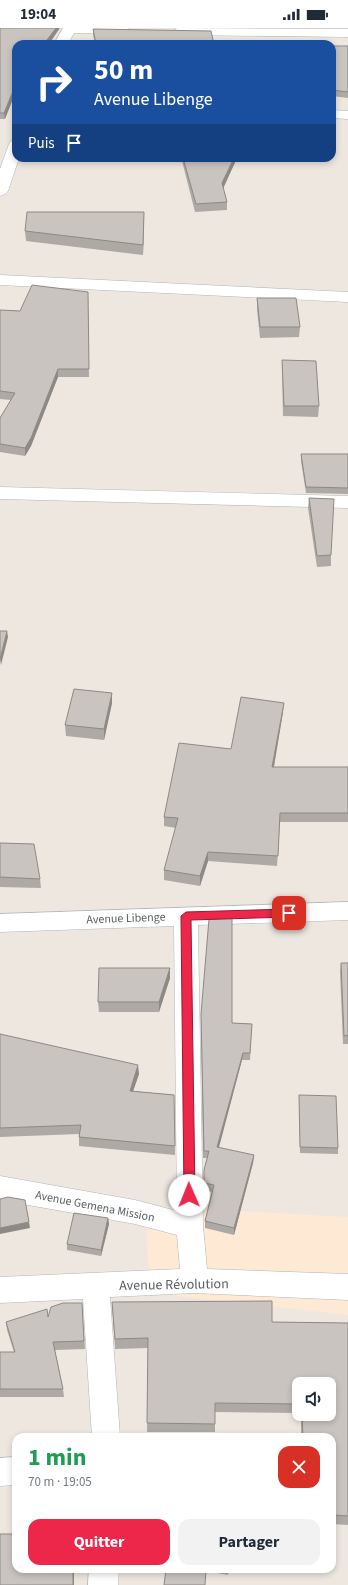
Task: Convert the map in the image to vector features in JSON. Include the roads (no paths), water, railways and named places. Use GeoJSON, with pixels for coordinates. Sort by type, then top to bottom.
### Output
{"type":"FeatureCollection","features":[{"type":"Feature","properties":{"kind":"street"},"geometry":{"type":"LineString","coordinates":[[63,40],[69,29],[133,30]]}},
{"type":"Feature","properties":{"kind":"street"},"geometry":{"type":"LineString","coordinates":[[165,30],[348,33]]}},
{"type":"Feature","properties":{"kind":"street"},"geometry":{"type":"LineString","coordinates":[[336,114],[348,115]]}},
{"type":"Feature","properties":{"kind":"street"},"geometry":{"type":"LineString","coordinates":[[0,191],[12,156]]}},
{"type":"Feature","properties":{"kind":"street"},"geometry":{"type":"LineString","coordinates":[[0,280],[348,297]]}},
{"type":"Feature","properties":{"kind":"street"},"geometry":{"type":"LineString","coordinates":[[0,493],[348,502]]}},
{"type":"Feature","properties":{"kind":"street","name":"Avenue Libenge"},"geometry":{"type":"LineString","coordinates":[[0,923],[348,911]]}},
{"type":"Feature","properties":{"kind":"street"},"geometry":{"type":"LineString","coordinates":[[186,916],[190,1226],[194,1280]]}},
{"type":"Feature","properties":{"kind":"street","name":"Avenue Gemena Mission"},"geometry":{"type":"LineString","coordinates":[[0,1188],[135,1212],[190,1226]]}},
{"type":"Feature","properties":{"kind":"street","name":"Avenue Révolution"},"geometry":{"type":"LineString","coordinates":[[0,1290],[194,1280],[348,1287]]}},
{"type":"Feature","properties":{"kind":"street"},"geometry":{"type":"LineString","coordinates":[[96,1286],[106,1433]]}},
{"type":"Feature","properties":{"kind":"street"},"geometry":{"type":"LineString","coordinates":[[0,1472],[12,1471]]}},
{"type":"Feature","properties":{"kind":"street"},"geometry":{"type":"LineString","coordinates":[[103,1585],[104,1573]]}}]}
